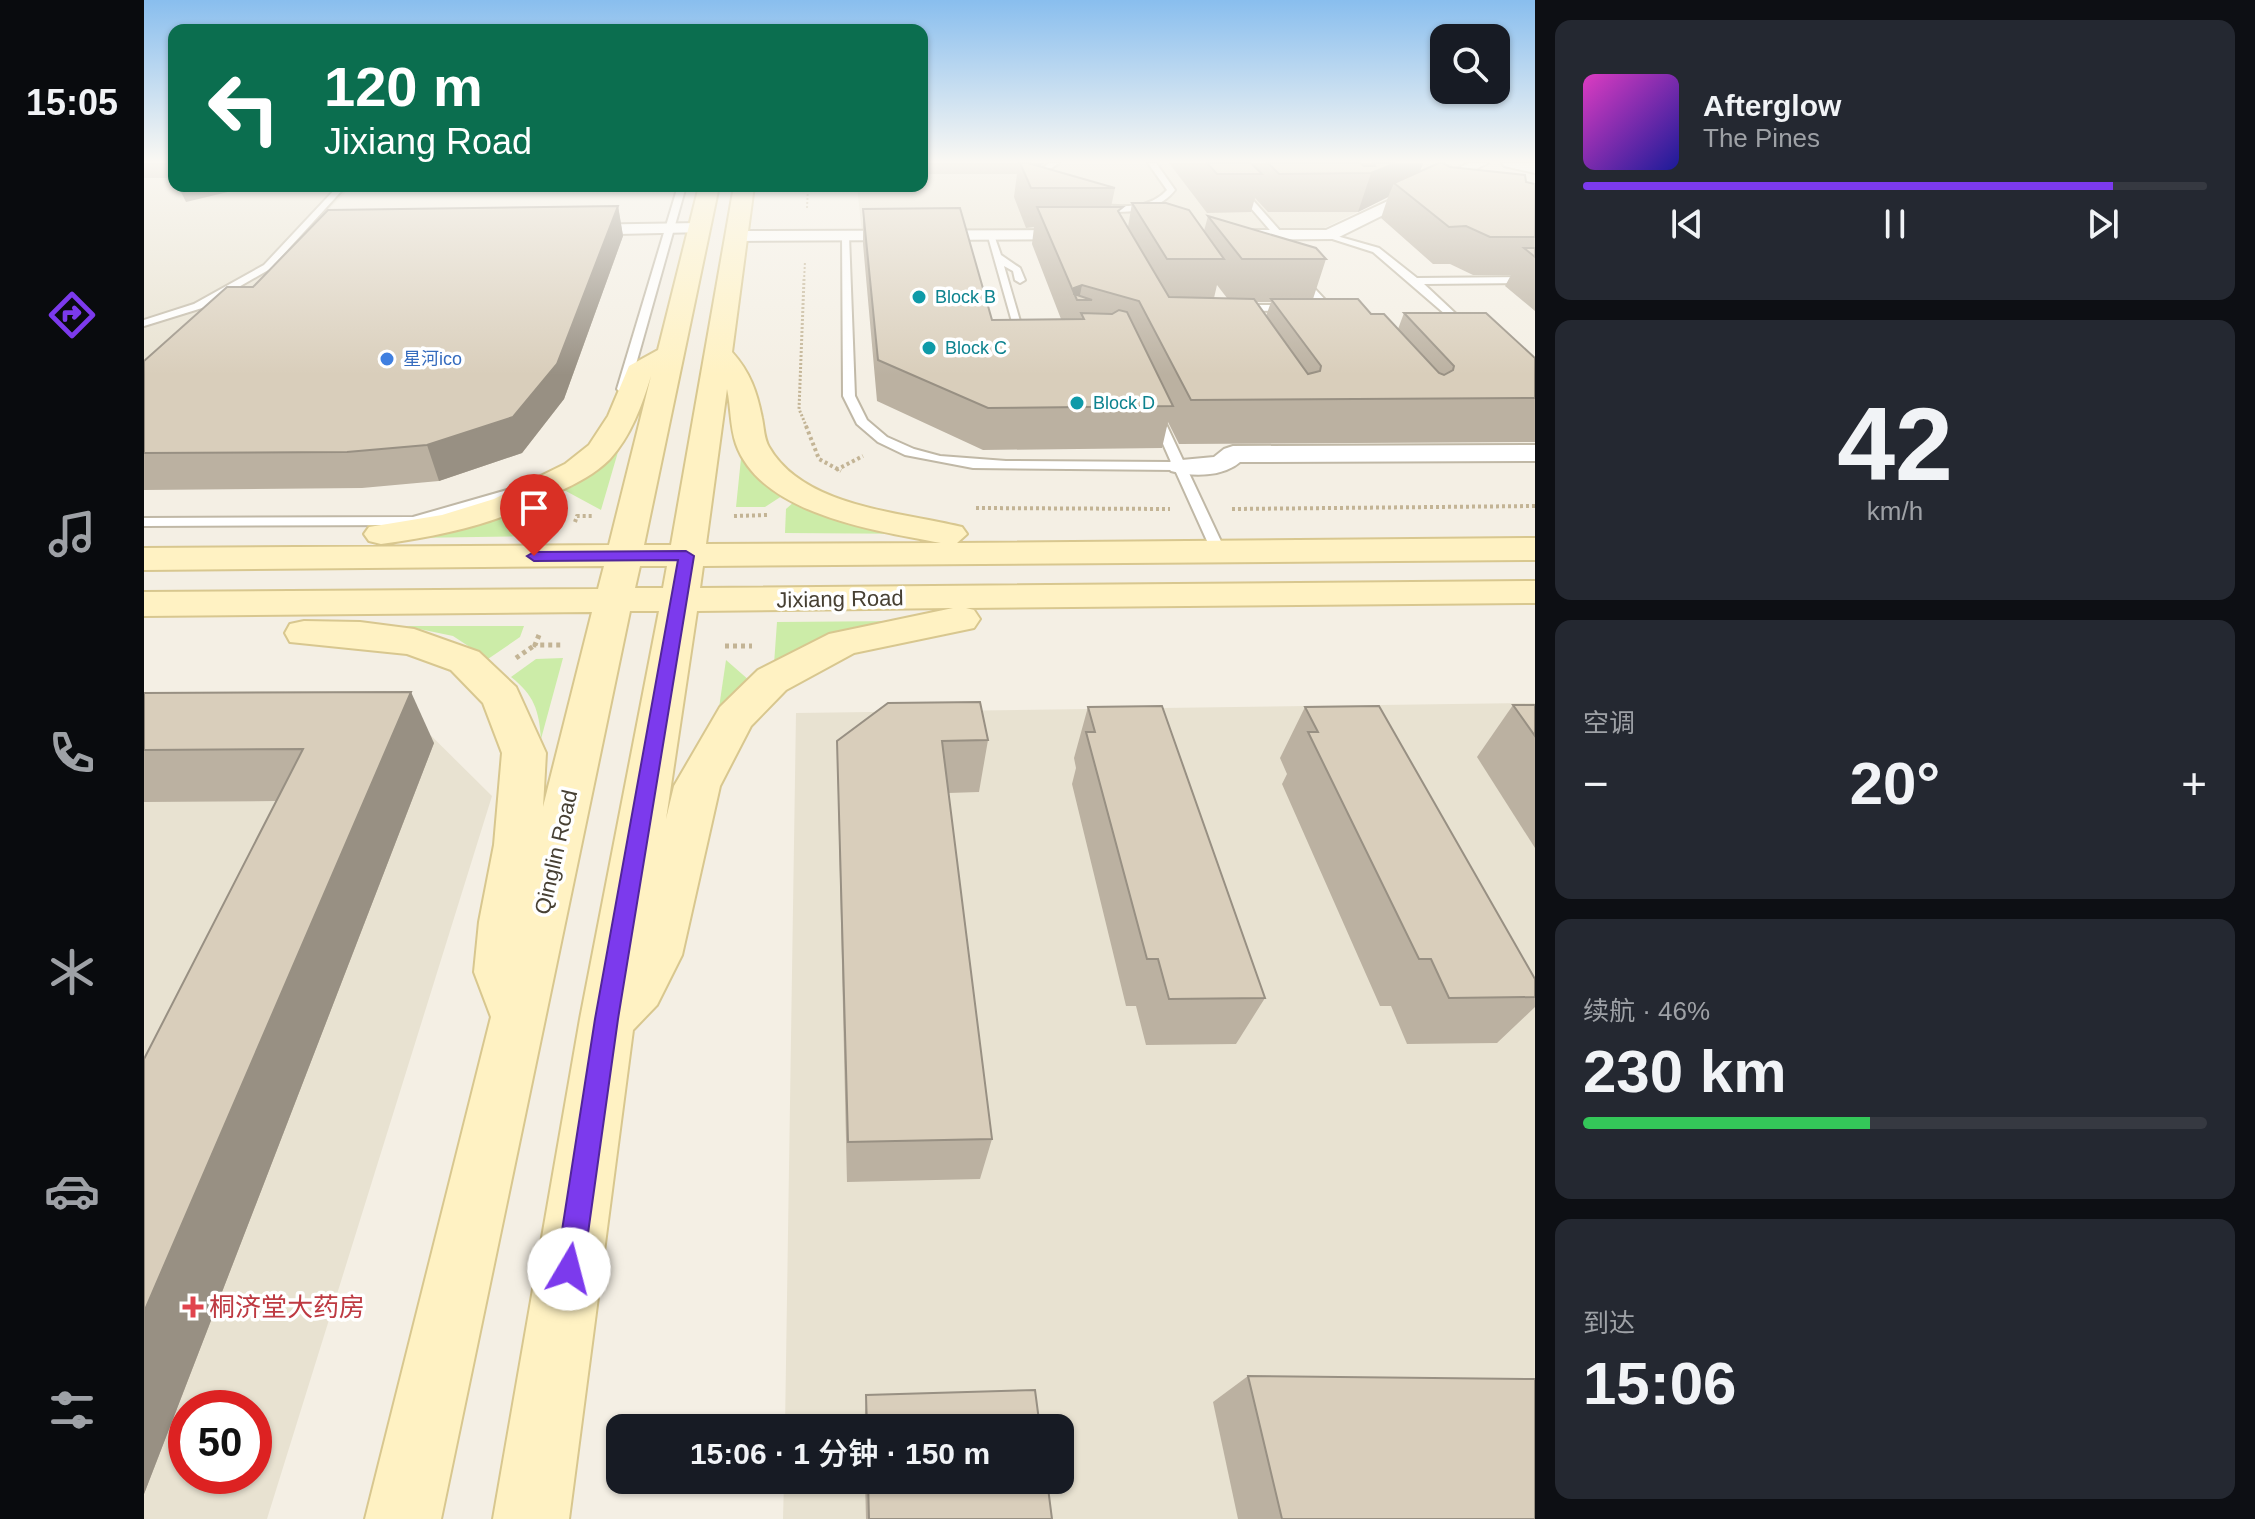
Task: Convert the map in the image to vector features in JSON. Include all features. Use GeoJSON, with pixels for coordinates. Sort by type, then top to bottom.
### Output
{"type":"FeatureCollection","features":[{"type":"Feature","properties":{"kind":"main road","name":"Qinglin Road"},"geometry":{"type":"LineString","coordinates":[[403,1519],[698,234]]}},
{"type":"Feature","properties":{"kind":"main road"},"geometry":{"type":"LineString","coordinates":[[531,1519],[607,1019],[679,602],[736,236]]}},
{"type":"Feature","properties":{"kind":"main road"},"geometry":{"type":"LineString","coordinates":[[686,285],[696,300],[692,332],[697,336],[710,332],[724,314]]}},
{"type":"Feature","properties":{"kind":"main road"},"geometry":{"type":"LineString","coordinates":[[161,559],[288,536],[354,538],[446,525],[506,506],[576,471],[600,451],[623,416],[639,372],[671,352]]}},
{"type":"Feature","properties":{"kind":"main road"},"geometry":{"type":"LineString","coordinates":[[718,353],[742,384],[752,447],[776,476],[802,493],[836,509],[883,522],[1048,553]]}},
{"type":"Feature","properties":{"kind":"main road","name":"Jixiang Road"},"geometry":{"type":"LineString","coordinates":[[147,604],[619,579],[686,556],[1535,549]]}},
{"type":"Feature","properties":{"kind":"main road","name":"Jixiang Road"},"geometry":{"type":"LineString","coordinates":[[161,559],[619,579],[679,602],[1535,592]]}},
{"type":"Feature","properties":{"kind":"main road"},"geometry":{"type":"LineString","coordinates":[[607,1019],[638,988],[656,955],[697,786],[735,717],[772,680],[843,643],[925,624],[1000,613],[1060,597]]}},
{"type":"Feature","properties":{"kind":"main road"},"geometry":{"type":"LineString","coordinates":[[147,604],[197,624],[229,632],[360,634],[414,642],[465,661],[501,697],[524,753],[518,845],[504,922],[500,972],[517,1019]]}},
{"type":"Feature","properties":{"kind":"street"},"geometry":{"type":"LineString","coordinates":[[246,299],[313,234]]}},
{"type":"Feature","properties":{"kind":"street"},"geometry":{"type":"LineString","coordinates":[[736,236],[1097,235]]}},
{"type":"Feature","properties":{"kind":"street"},"geometry":{"type":"LineString","coordinates":[[1203,235],[1329,235]]}},
{"type":"Feature","properties":{"kind":"street"},"geometry":{"type":"LineString","coordinates":[[1182,471],[1221,465],[1233,454],[1535,453]]}},
{"type":"Feature","properties":{"kind":"street"},"geometry":{"type":"LineString","coordinates":[[1182,471],[1535,476]]}},
{"type":"Feature","properties":{"kind":"lane"},"geometry":{"type":"LineString","coordinates":[[144,323],[198,306],[267,267],[298,234]]}},
{"type":"Feature","properties":{"kind":"lane"},"geometry":{"type":"LineString","coordinates":[[144,522],[414,521],[517,491],[576,463],[617,410],[669,234]]}},
{"type":"Feature","properties":{"kind":"lane"},"geometry":{"type":"LineString","coordinates":[[845,235],[849,396],[860,421],[890,443],[942,461],[971,465],[1182,471]]}},
{"type":"Feature","properties":{"kind":"lane"},"geometry":{"type":"LineString","coordinates":[[990,235],[1024,347],[1038,347]]}},
{"type":"Feature","properties":{"kind":"lane"},"geometry":{"type":"LineString","coordinates":[[1329,235],[1376,250],[1415,281],[1481,344]]}},
{"type":"Feature","properties":{"kind":"lane"},"geometry":{"type":"LineString","coordinates":[[997,257],[1017,270],[1020,280]]}},
{"type":"Feature","properties":{"kind":"lane"},"geometry":{"type":"LineString","coordinates":[[1225,308],[1327,308],[1288,261]]}},
{"type":"Feature","properties":{"kind":"lane"},"geometry":{"type":"LineString","coordinates":[[1415,281],[1535,280]]}},
{"type":"Feature","properties":{"kind":"lane"},"geometry":{"type":"LineString","coordinates":[[1454,333],[1470,333]]}},
{"type":"Feature","properties":{"kind":"lane"},"geometry":{"type":"LineString","coordinates":[[1149,400],[1219,552]]}},
{"type":"Feature","properties":{"kind":"path"},"geometry":{"type":"LineString","coordinates":[[734,516],[766,516],[837,469],[890,443]]}},
{"type":"Feature","properties":{"kind":"path"},"geometry":{"type":"LineString","coordinates":[[541,628],[535,645],[567,645]]}},
{"type":"Feature","properties":{"kind":"path"},"geometry":{"type":"LineString","coordinates":[[725,646],[753,646]]}},
{"type":"Feature","properties":{"kind":"shaded area"},"geometry":{"type":"Polygon","coordinates":[[[144,234],[304,234],[144,395],[144,234]]]}},
{"type":"Feature","properties":{"kind":"shaded area"},"geometry":{"type":"Polygon","coordinates":[[[386,691],[492,796],[267,1519],[144,1519],[144,692],[386,691]]]}},
{"type":"Feature","properties":{"kind":"shaded area"},"geometry":{"type":"Polygon","coordinates":[[[1535,703],[1535,1519],[783,1519],[784,1494],[1074,1494],[1074,1414],[785,1414],[796,713],[1535,703]]]}},
{"type":"Feature","properties":{"kind":"green space"},"geometry":{"type":"Polygon","coordinates":[[[743,439],[785,494],[765,507],[736,507],[743,439]]]}},
{"type":"Feature","properties":{"kind":"green space"},"geometry":{"type":"Polygon","coordinates":[[[620,445],[601,510],[564,490],[590,474],[620,445]]]}},
{"type":"Feature","properties":{"kind":"green space"},"geometry":{"type":"Polygon","coordinates":[[[795,501],[932,534],[785,533],[786,509],[795,501]]]}},
{"type":"Feature","properties":{"kind":"green space"},"geometry":{"type":"Polygon","coordinates":[[[537,506],[545,516],[537,536],[410,538],[479,525],[537,506]]]}},
{"type":"Feature","properties":{"kind":"green space"},"geometry":{"type":"Polygon","coordinates":[[[903,621],[828,636],[774,664],[777,622],[903,621]]]}},
{"type":"Feature","properties":{"kind":"green space"},"geometry":{"type":"Polygon","coordinates":[[[405,626],[524,626],[520,637],[488,659],[453,636],[405,626]]]}},
{"type":"Feature","properties":{"kind":"green space"},"geometry":{"type":"Polygon","coordinates":[[[563,658],[541,739],[534,704],[511,677],[536,659],[563,658]]]}},
{"type":"Feature","properties":{"kind":"green space"},"geometry":{"type":"Polygon","coordinates":[[[726,660],[750,681],[714,742],[726,660]]]}},
{"type":"Feature","properties":{"kind":"building","name":"星河ico"},"geometry":{"type":"Polygon","coordinates":[[[305,234],[607,234],[557,364],[513,417],[427,445],[347,452],[144,453],[144,361],[227,287],[253,287],[305,234]]]}},
{"type":"Feature","properties":{"kind":"building"},"geometry":{"type":"Polygon","coordinates":[[[865,234],[967,234],[992,320],[1084,319],[1081,313],[1127,312],[1173,406],[988,408],[878,360],[865,234]]]}},
{"type":"Feature","properties":{"kind":"building"},"geometry":{"type":"Polygon","coordinates":[[[1049,234],[1132,234],[1169,297],[1254,299],[1308,374],[1320,371],[1321,366],[1271,299],[1358,299],[1371,314],[1384,314],[1444,375],[1454,366],[1404,313],[1486,313],[1535,358],[1535,398],[1191,400],[1139,301],[1082,285],[1074,288],[1074,293],[1049,234]]]}},
{"type":"Feature","properties":{"kind":"building"},"geometry":{"type":"Polygon","coordinates":[[[1151,234],[1206,234],[1224,259],[1167,259],[1151,234]]]}},
{"type":"Feature","properties":{"kind":"building"},"geometry":{"type":"Polygon","coordinates":[[[1222,234],[1268,234],[1316,248],[1326,259],[1242,259],[1222,234]]]}},
{"type":"Feature","properties":{"kind":"building"},"geometry":{"type":"Polygon","coordinates":[[[1483,234],[1535,234],[1535,237],[1490,237],[1483,234]]]}},
{"type":"Feature","properties":{"kind":"building"},"geometry":{"type":"Polygon","coordinates":[[[1524,248],[1535,248],[1535,257],[1524,248]]]}},
{"type":"Feature","properties":{"kind":"building"},"geometry":{"type":"Polygon","coordinates":[[[1074,294],[1092,300],[1077,300],[1074,294]]]}},
{"type":"Feature","properties":{"kind":"building"},"geometry":{"type":"Polygon","coordinates":[[[411,692],[144,1312],[144,1059],[303,749],[144,750],[144,693],[411,692]]]}},
{"type":"Feature","properties":{"kind":"building"},"geometry":{"type":"Polygon","coordinates":[[[980,702],[988,740],[942,741],[992,1139],[848,1142],[837,741],[888,703],[980,702]]]}},
{"type":"Feature","properties":{"kind":"building"},"geometry":{"type":"Polygon","coordinates":[[[1513,705],[1535,705],[1535,736],[1513,705]]]}},
{"type":"Feature","properties":{"kind":"building"},"geometry":{"type":"Polygon","coordinates":[[[1162,706],[1265,998],[1169,999],[1158,959],[1147,959],[1086,732],[1095,732],[1088,707],[1162,706]]]}},
{"type":"Feature","properties":{"kind":"building"},"geometry":{"type":"Polygon","coordinates":[[[1379,706],[1535,979],[1535,997],[1449,998],[1431,959],[1419,959],[1308,732],[1318,732],[1305,707],[1379,706]]]}},
{"type":"Feature","properties":{"kind":"building"},"geometry":{"type":"Polygon","coordinates":[[[1248,1376],[1535,1379],[1535,1519],[1282,1519],[1248,1376]]]}},
{"type":"Feature","properties":{"kind":"building"},"geometry":{"type":"Polygon","coordinates":[[[1035,1390],[1038,1414],[867,1414],[866,1395],[1035,1390]]]}},
{"type":"Feature","properties":{"kind":"building"},"geometry":{"type":"Polygon","coordinates":[[[868,1494],[1049,1494],[1052,1519],[869,1519],[868,1494]]]}},
{"type":"Feature","properties":{"kind":"place","name":"Block B"},"geometry":{"type":"Point","coordinates":[919,297]}},
{"type":"Feature","properties":{"kind":"place","name":"Block C"},"geometry":{"type":"Point","coordinates":[929,348]}},
{"type":"Feature","properties":{"kind":"place","name":"星河ico"},"geometry":{"type":"Point","coordinates":[387,359]}},
{"type":"Feature","properties":{"kind":"place","name":"Block D"},"geometry":{"type":"Point","coordinates":[1077,403]}},
{"type":"Feature","properties":{"kind":"place","name":"桐济堂大药房"},"geometry":{"type":"Point","coordinates":[193,1307]}},
{"type":"Feature","properties":{"kind":"route"},"geometry":{"type":"LineString","coordinates":[[534,556],[686,556],[669,670],[607,1019],[569,1269]]}}]}
